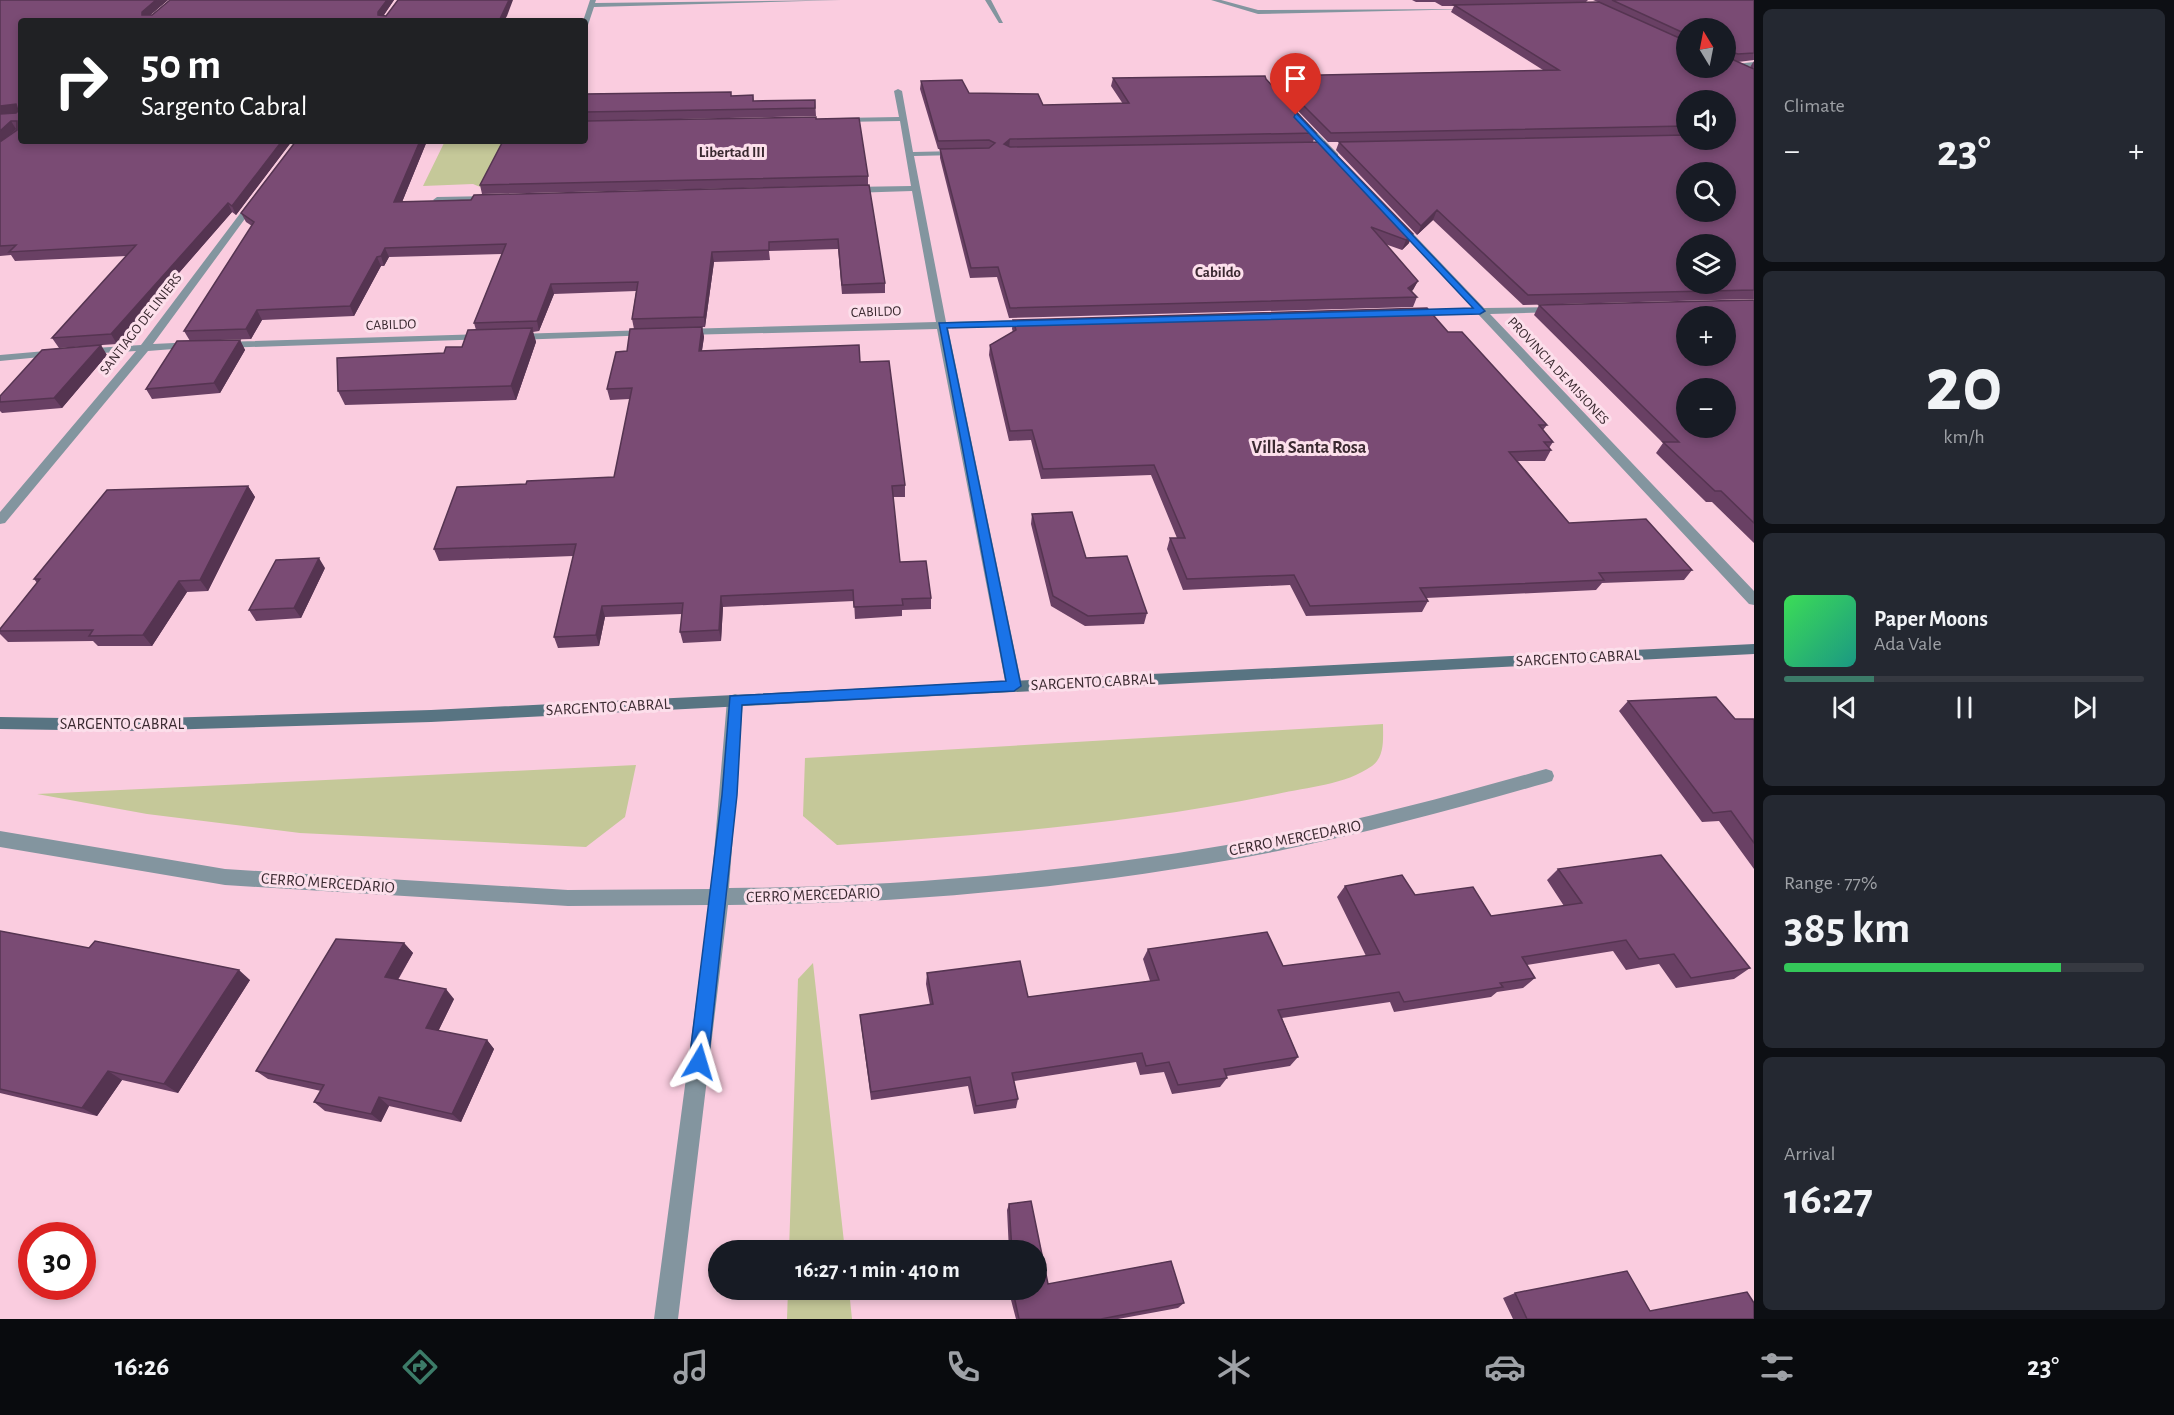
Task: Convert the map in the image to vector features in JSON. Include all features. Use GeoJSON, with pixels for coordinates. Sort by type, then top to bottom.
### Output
{"type":"FeatureCollection","features":[{"type":"Feature","properties":{"kind":"main road"},"geometry":{"type":"LineString","coordinates":[[1736,68],[1751,75]]}},
{"type":"Feature","properties":{"kind":"main road","name":"SARGENTO CABRAL"},"geometry":{"type":"LineString","coordinates":[[0,723],[125,725],[338,719],[1754,649]]}},
{"type":"Feature","properties":{"kind":"street"},"geometry":{"type":"LineString","coordinates":[[587,18],[592,3],[838,0]]}},
{"type":"Feature","properties":{"kind":"street"},"geometry":{"type":"LineString","coordinates":[[988,0],[1001,22]]}},
{"type":"Feature","properties":{"kind":"street"},"geometry":{"type":"LineString","coordinates":[[1214,0],[1240,9],[1258,12],[1479,9]]}},
{"type":"Feature","properties":{"kind":"street"},"geometry":{"type":"LineString","coordinates":[[1736,64],[1754,64]]}},
{"type":"Feature","properties":{"kind":"street"},"geometry":{"type":"LineString","coordinates":[[898,91],[931,271],[1014,686]]}},
{"type":"Feature","properties":{"kind":"street"},"geometry":{"type":"LineString","coordinates":[[1296,115],[1319,146],[1342,164]]}},
{"type":"Feature","properties":{"kind":"street"},"geometry":{"type":"LineString","coordinates":[[832,120],[903,119]]}},
{"type":"Feature","properties":{"kind":"street"},"geometry":{"type":"LineString","coordinates":[[1319,146],[1337,146]]}},
{"type":"Feature","properties":{"kind":"street"},"geometry":{"type":"LineString","coordinates":[[909,154],[965,153]]}},
{"type":"Feature","properties":{"kind":"street","name":"SANTIAGO DE LINIERS"},"geometry":{"type":"LineString","coordinates":[[0,520],[145,347],[264,188]]}},
{"type":"Feature","properties":{"kind":"street"},"geometry":{"type":"LineString","coordinates":[[844,190],[915,188]]}},
{"type":"Feature","properties":{"kind":"street"},"geometry":{"type":"LineString","coordinates":[[437,200],[497,199]]}},
{"type":"Feature","properties":{"kind":"street","name":"PROVINCIA DE MISIONES"},"geometry":{"type":"LineString","coordinates":[[1391,216],[1754,600]]}},
{"type":"Feature","properties":{"kind":"street"},"geometry":{"type":"LineString","coordinates":[[1402,313],[1564,309]]}},
{"type":"Feature","properties":{"kind":"street","name":"CABILDO"},"geometry":{"type":"LineString","coordinates":[[0,358],[145,347],[1048,322]]}},
{"type":"Feature","properties":{"kind":"street"},"geometry":{"type":"LineString","coordinates":[[666,1319],[719,898],[732,774],[735,700]]}},
{"type":"Feature","properties":{"kind":"street","name":"CERRO MERCEDARIO"},"geometry":{"type":"LineString","coordinates":[[0,839],[225,876],[568,898],[828,896],[957,888],[1156,864],[1279,843],[1418,812],[1546,776]]}},
{"type":"Feature","properties":{"kind":"green space"},"geometry":{"type":"Polygon","coordinates":[[[444,144],[508,144],[485,189],[473,184],[423,186],[444,144]]]}},
{"type":"Feature","properties":{"kind":"green space"},"geometry":{"type":"Polygon","coordinates":[[[1383,724],[1379,758],[1372,766],[1350,777],[1314,787],[1168,813],[1058,827],[837,845],[803,816],[805,758],[1383,724]]]}},
{"type":"Feature","properties":{"kind":"green space"},"geometry":{"type":"Polygon","coordinates":[[[636,765],[625,817],[586,847],[300,833],[147,814],[37,794],[636,765]]]}},
{"type":"Feature","properties":{"kind":"green space"},"geometry":{"type":"Polygon","coordinates":[[[813,963],[844,1240],[789,1240],[798,979],[813,963]]]}},
{"type":"Feature","properties":{"kind":"green space"},"geometry":{"type":"Polygon","coordinates":[[[788,1300],[850,1300],[852,1319],[787,1319],[788,1300]]]}},
{"type":"Feature","properties":{"kind":"building"},"geometry":{"type":"Polygon","coordinates":[[[0,0],[156,0],[142,12],[142,15],[152,15],[170,0],[387,0],[378,12],[378,15],[386,16],[398,0],[509,0],[500,18],[18,18],[18,111],[16,104],[0,106],[0,0]]]}},
{"type":"Feature","properties":{"kind":"building"},"geometry":{"type":"Polygon","coordinates":[[[1612,0],[1754,0],[1754,53],[1736,53],[1736,18],[1676,18],[1676,29],[1612,0]]]}},
{"type":"Feature","properties":{"kind":"building"},"geometry":{"type":"Polygon","coordinates":[[[1599,2],[1676,37],[1676,78],[1736,78],[1736,61],[1754,69],[1754,290],[1736,290],[1736,234],[1676,234],[1676,292],[1528,295],[1437,210],[1421,226],[1339,142],[1676,135],[1676,150],[1736,150],[1736,90],[1676,90],[1676,126],[1331,133],[1274,76],[1559,70],[1454,5],[1599,2]]]}},
{"type":"Feature","properties":{"kind":"building"},"geometry":{"type":"Polygon","coordinates":[[[1265,76],[1316,133],[1010,139],[1004,144],[1010,147],[1324,142],[1413,234],[1406,240],[1371,227],[1418,281],[1408,288],[1417,297],[1010,308],[998,267],[971,268],[940,149],[989,148],[995,143],[989,140],[938,141],[921,81],[962,80],[969,93],[1038,94],[1043,105],[1129,103],[1113,78],[1265,76]]]}},
{"type":"Feature","properties":{"kind":"building"},"geometry":{"type":"Polygon","coordinates":[[[731,92],[731,96],[753,95],[753,101],[815,100],[815,108],[588,112],[588,94],[731,92]]]}},
{"type":"Feature","properties":{"kind":"building"},"geometry":{"type":"Polygon","coordinates":[[[18,111],[18,144],[280,144],[232,206],[228,203],[111,334],[52,338],[136,245],[9,252],[16,245],[0,246],[0,142],[17,130],[17,121],[11,121],[0,131],[0,114],[18,111]]]}},
{"type":"Feature","properties":{"kind":"building"},"geometry":{"type":"Polygon","coordinates":[[[859,118],[868,176],[480,185],[501,144],[588,144],[588,121],[859,118]]]}},
{"type":"Feature","properties":{"kind":"building"},"geometry":{"type":"Polygon","coordinates":[[[294,144],[419,144],[394,202],[471,200],[474,195],[869,185],[885,283],[842,285],[838,239],[769,242],[769,250],[712,252],[704,317],[632,319],[638,282],[551,284],[537,321],[474,323],[506,244],[385,248],[381,256],[377,257],[350,306],[257,310],[246,329],[184,331],[254,222],[241,213],[294,144]]]}},
{"type":"Feature","properties":{"kind":"building"},"geometry":{"type":"Polygon","coordinates":[[[1754,300],[1754,523],[1721,491],[1715,491],[1663,442],[1679,442],[1539,305],[1754,300]]]}},
{"type":"Feature","properties":{"kind":"building"},"geometry":{"type":"Polygon","coordinates":[[[1427,308],[1448,332],[1462,332],[1547,425],[1539,425],[1553,442],[1544,442],[1551,450],[1509,452],[1569,523],[1646,519],[1692,570],[1599,573],[1604,580],[1420,588],[1428,601],[1310,606],[1294,575],[1187,579],[1170,538],[1185,538],[1154,465],[1043,469],[1032,430],[1010,431],[990,345],[1016,330],[1013,320],[1427,308]]]}},
{"type":"Feature","properties":{"kind":"building"},"geometry":{"type":"Polygon","coordinates":[[[702,327],[699,351],[859,345],[860,362],[889,361],[905,485],[892,486],[900,562],[926,561],[931,598],[902,599],[903,605],[854,607],[853,590],[721,596],[719,630],[680,632],[683,603],[602,606],[596,635],[554,637],[576,544],[434,549],[457,487],[614,477],[632,388],[607,389],[616,352],[627,351],[630,329],[702,327]]]}},
{"type":"Feature","properties":{"kind":"building"},"geometry":{"type":"Polygon","coordinates":[[[532,328],[511,386],[338,391],[337,358],[444,353],[446,347],[462,347],[468,330],[532,328]]]}},
{"type":"Feature","properties":{"kind":"building"},"geometry":{"type":"Polygon","coordinates":[[[240,340],[214,383],[146,389],[177,341],[240,340]]]}},
{"type":"Feature","properties":{"kind":"building"},"geometry":{"type":"Polygon","coordinates":[[[101,345],[54,398],[0,402],[0,396],[42,350],[101,345]]]}},
{"type":"Feature","properties":{"kind":"building"},"geometry":{"type":"Polygon","coordinates":[[[248,486],[200,580],[179,581],[143,635],[89,636],[93,630],[0,631],[40,579],[34,579],[107,490],[248,486]]]}},
{"type":"Feature","properties":{"kind":"building"},"geometry":{"type":"Polygon","coordinates":[[[1072,512],[1086,558],[1127,556],[1147,613],[1088,616],[1053,596],[1032,514],[1072,512]]]}},
{"type":"Feature","properties":{"kind":"building"},"geometry":{"type":"Polygon","coordinates":[[[319,558],[294,608],[249,610],[276,560],[319,558]]]}},
{"type":"Feature","properties":{"kind":"building"},"geometry":{"type":"Polygon","coordinates":[[[1716,697],[1735,719],[1754,719],[1754,843],[1731,811],[1713,813],[1628,701],[1716,697]]]}},
{"type":"Feature","properties":{"kind":"building"},"geometry":{"type":"Polygon","coordinates":[[[1661,855],[1750,968],[1691,978],[1674,954],[1639,959],[1626,940],[1522,957],[1535,978],[1500,983],[1503,987],[1404,1002],[1399,992],[1278,1010],[1298,1057],[1224,1069],[1227,1078],[1178,1085],[1169,1062],[1146,1066],[1142,1053],[1012,1073],[1018,1099],[976,1106],[970,1077],[871,1092],[860,1015],[933,1004],[927,973],[1020,961],[1028,997],[1159,980],[1148,949],[1267,932],[1283,966],[1380,954],[1345,886],[1402,875],[1415,895],[1473,887],[1491,916],[1582,903],[1558,869],[1661,855]]]}},
{"type":"Feature","properties":{"kind":"building"},"geometry":{"type":"Polygon","coordinates":[[[0,931],[89,948],[95,941],[239,970],[164,1084],[108,1071],[82,1108],[0,1089],[0,931]]]}},
{"type":"Feature","properties":{"kind":"building"},"geometry":{"type":"Polygon","coordinates":[[[336,939],[404,943],[385,977],[446,989],[426,1028],[487,1040],[452,1114],[379,1097],[371,1114],[314,1102],[324,1085],[256,1071],[336,939]]]}},
{"type":"Feature","properties":{"kind":"building"},"geometry":{"type":"Polygon","coordinates":[[[1031,1201],[1039,1240],[1011,1240],[1009,1204],[1031,1201]]]}},
{"type":"Feature","properties":{"kind":"building"},"geometry":{"type":"Polygon","coordinates":[[[1171,1261],[1184,1303],[1101,1319],[1019,1319],[1015,1300],[1047,1300],[1047,1279],[1048,1284],[1171,1261]]]}},
{"type":"Feature","properties":{"kind":"building"},"geometry":{"type":"Polygon","coordinates":[[[1627,1271],[1650,1311],[1747,1292],[1754,1303],[1754,1319],[1527,1319],[1515,1293],[1627,1271]]]}},
{"type":"Feature","properties":{"kind":"district","name":"Libertad III"},"geometry":{"type":"Point","coordinates":[732,152]}},
{"type":"Feature","properties":{"kind":"district","name":"Cabildo"},"geometry":{"type":"Point","coordinates":[1218,272]}},
{"type":"Feature","properties":{"kind":"district","name":"Villa Santa Rosa"},"geometry":{"type":"Point","coordinates":[1309,448]}},
{"type":"Feature","properties":{"kind":"route"},"geometry":{"type":"LineString","coordinates":[[699,1062],[732,774],[735,700],[1014,686],[942,325],[1480,311],[1296,115]]}}]}
